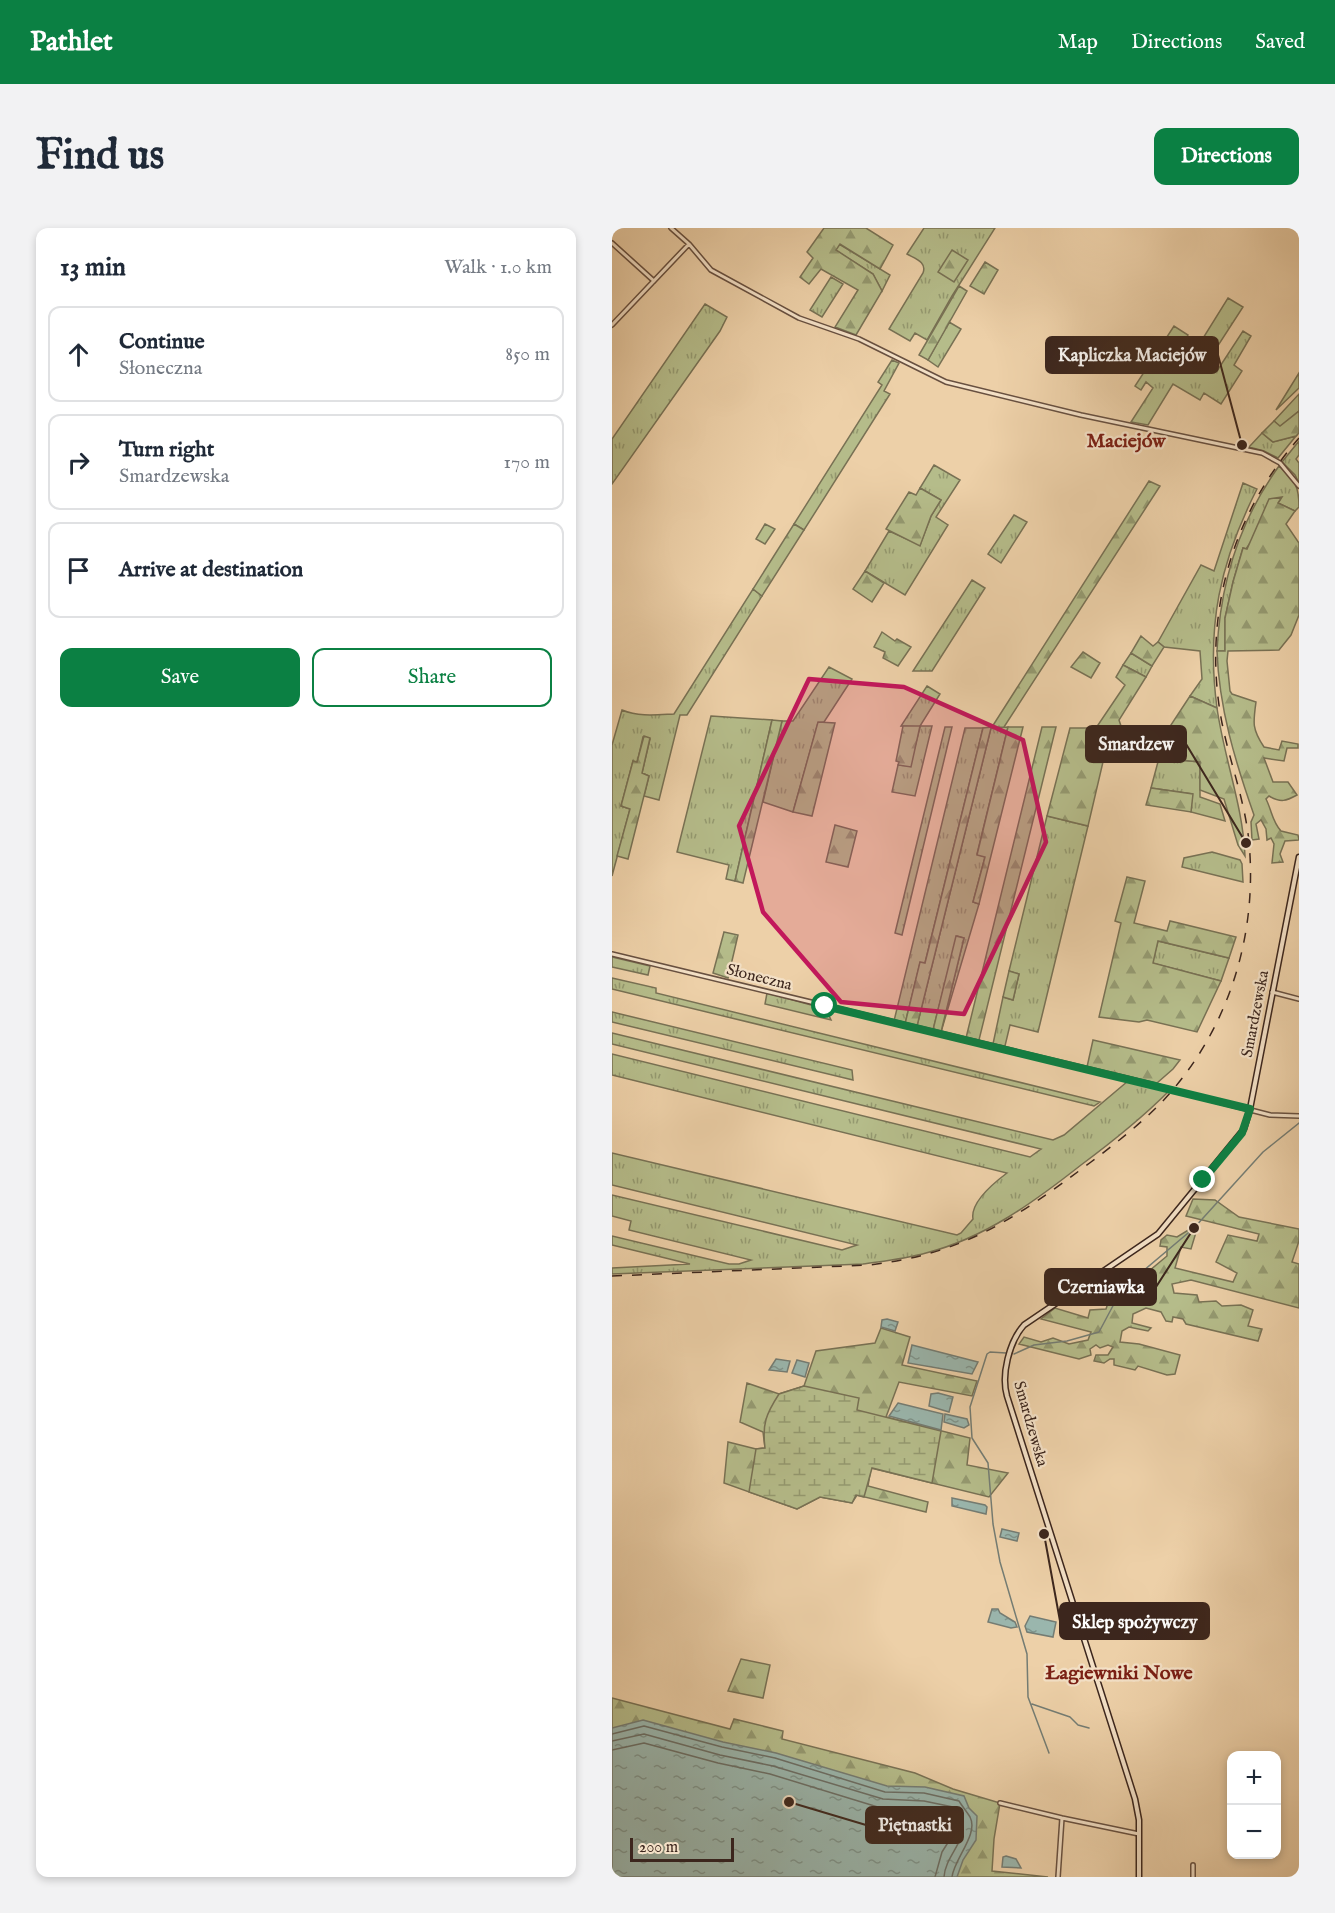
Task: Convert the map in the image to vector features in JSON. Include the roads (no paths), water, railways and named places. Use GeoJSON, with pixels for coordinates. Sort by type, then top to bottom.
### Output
{"type":"FeatureCollection","features":[{"type":"Feature","properties":{"kind":"street"},"geometry":{"type":"LineString","coordinates":[[671,228],[689,244],[705,266],[799,318],[859,339],[946,382],[1164,434],[1268,455],[1279,462],[1299,486]]}},
{"type":"Feature","properties":{"kind":"street"},"geometry":{"type":"LineString","coordinates":[[612,243],[654,281]]}},
{"type":"Feature","properties":{"kind":"street"},"geometry":{"type":"LineString","coordinates":[[612,325],[689,244]]}},
{"type":"Feature","properties":{"kind":"street","name":"Smardzewska"},"geometry":{"type":"LineString","coordinates":[[1139,1877],[1140,1834],[1136,1799],[1007,1396],[1005,1378],[1014,1342],[1024,1325],[1158,1234],[1239,1137],[1250,1109],[1299,857]]}},
{"type":"Feature","properties":{"kind":"street","name":"Słoneczna"},"geometry":{"type":"LineString","coordinates":[[612,954],[1270,1115],[1299,1116]]}},
{"type":"Feature","properties":{"kind":"street"},"geometry":{"type":"LineString","coordinates":[[1272,992],[1299,999]]}},
{"type":"Feature","properties":{"kind":"street"},"geometry":{"type":"LineString","coordinates":[[1000,1803],[1140,1834]]}},
{"type":"Feature","properties":{"kind":"street"},"geometry":{"type":"LineString","coordinates":[[1058,1877],[1062,1818]]}},
{"type":"Feature","properties":{"kind":"street"},"geometry":{"type":"LineString","coordinates":[[1193,1865],[1193,1877]]}},
{"type":"Feature","properties":{"kind":"water"},"geometry":{"type":"Polygon","coordinates":[[[882,1320],[898,1322],[895,1331],[881,1327],[882,1320]]]}},
{"type":"Feature","properties":{"kind":"water"},"geometry":{"type":"Polygon","coordinates":[[[912,1345],[978,1362],[972,1374],[908,1363],[912,1345]]]}},
{"type":"Feature","properties":{"kind":"water"},"geometry":{"type":"Polygon","coordinates":[[[776,1359],[790,1361],[787,1372],[769,1370],[776,1359]]]}},
{"type":"Feature","properties":{"kind":"water"},"geometry":{"type":"Polygon","coordinates":[[[797,1360],[809,1363],[805,1377],[792,1373],[797,1360]]]}},
{"type":"Feature","properties":{"kind":"water"},"geometry":{"type":"Polygon","coordinates":[[[938,1393],[953,1397],[949,1412],[929,1406],[931,1394],[938,1393]]]}},
{"type":"Feature","properties":{"kind":"water"},"geometry":{"type":"Polygon","coordinates":[[[898,1403],[943,1414],[941,1430],[889,1416],[898,1403]]]}},
{"type":"Feature","properties":{"kind":"water"},"geometry":{"type":"Polygon","coordinates":[[[945,1414],[967,1419],[969,1425],[964,1428],[944,1422],[945,1414]]]}},
{"type":"Feature","properties":{"kind":"water"},"geometry":{"type":"Polygon","coordinates":[[[952,1498],[985,1505],[986,1514],[952,1506],[952,1498]]]}},
{"type":"Feature","properties":{"kind":"water"},"geometry":{"type":"Polygon","coordinates":[[[1002,1529],[1019,1533],[1017,1541],[1000,1537],[1002,1529]]]}},
{"type":"Feature","properties":{"kind":"water"},"geometry":{"type":"Polygon","coordinates":[[[992,1609],[998,1609],[1000,1613],[1015,1622],[1017,1627],[1011,1628],[988,1622],[992,1609]]]}},
{"type":"Feature","properties":{"kind":"water"},"geometry":{"type":"Polygon","coordinates":[[[1030,1616],[1056,1622],[1053,1637],[1027,1632],[1025,1626],[1030,1616]]]}},
{"type":"Feature","properties":{"kind":"water"},"geometry":{"type":"Polygon","coordinates":[[[643,1720],[723,1742],[776,1753],[887,1786],[925,1787],[964,1796],[969,1808],[977,1816],[976,1840],[963,1860],[957,1877],[612,1877],[612,1728],[643,1720]]]}},
{"type":"Feature","properties":{"kind":"water"},"geometry":{"type":"Polygon","coordinates":[[[1003,1857],[1016,1859],[1021,1868],[1002,1867],[1003,1857]]]}},
{"type":"Feature","properties":{"kind":"waterway"},"geometry":{"type":"LineString","coordinates":[[1014,1354],[1034,1345],[1067,1341],[1099,1332],[1115,1302],[1130,1282],[1194,1228],[1263,1152],[1299,1123]]}},
{"type":"Feature","properties":{"kind":"waterway"},"geometry":{"type":"LineString","coordinates":[[1006,1353],[990,1352],[987,1354],[970,1407],[972,1438],[988,1463],[993,1524],[1000,1562],[1027,1654],[1028,1697],[1049,1753]]}},
{"type":"Feature","properties":{"kind":"waterway"},"geometry":{"type":"LineString","coordinates":[[1032,1704],[1070,1717],[1078,1725],[1089,1728]]}},
{"type":"Feature","properties":{"kind":"railway"},"geometry":{"type":"LineString","coordinates":[[612,1276],[869,1265],[934,1252],[988,1230],[1038,1200],[1135,1127],[1160,1104],[1183,1077],[1220,1016],[1233,983],[1242,949],[1251,878],[1247,827],[1222,723],[1217,684],[1216,646],[1219,608],[1227,572],[1239,536],[1255,501],[1275,469],[1299,438]]}},
{"type":"Feature","properties":{"kind":"place","name":"Kapliczka Maciejów"},"geometry":{"type":"Point","coordinates":[1242,445]}},
{"type":"Feature","properties":{"kind":"place","name":"Smardzew"},"geometry":{"type":"Point","coordinates":[1246,843]}},
{"type":"Feature","properties":{"kind":"place","name":"Czerniawka"},"geometry":{"type":"Point","coordinates":[1194,1228]}},
{"type":"Feature","properties":{"kind":"place","name":"Sklep spożywczy"},"geometry":{"type":"Point","coordinates":[1044,1534]}},
{"type":"Feature","properties":{"kind":"place","name":"Piętnastki"},"geometry":{"type":"Point","coordinates":[789,1802]}},
{"type":"Feature","properties":{"kind":"district","name":"Maciejów"},"geometry":{"type":"Point","coordinates":[1126,441]}},
{"type":"Feature","properties":{"kind":"district","name":"Łagiewniki Nowe"},"geometry":{"type":"Point","coordinates":[1119,1673]}}]}
